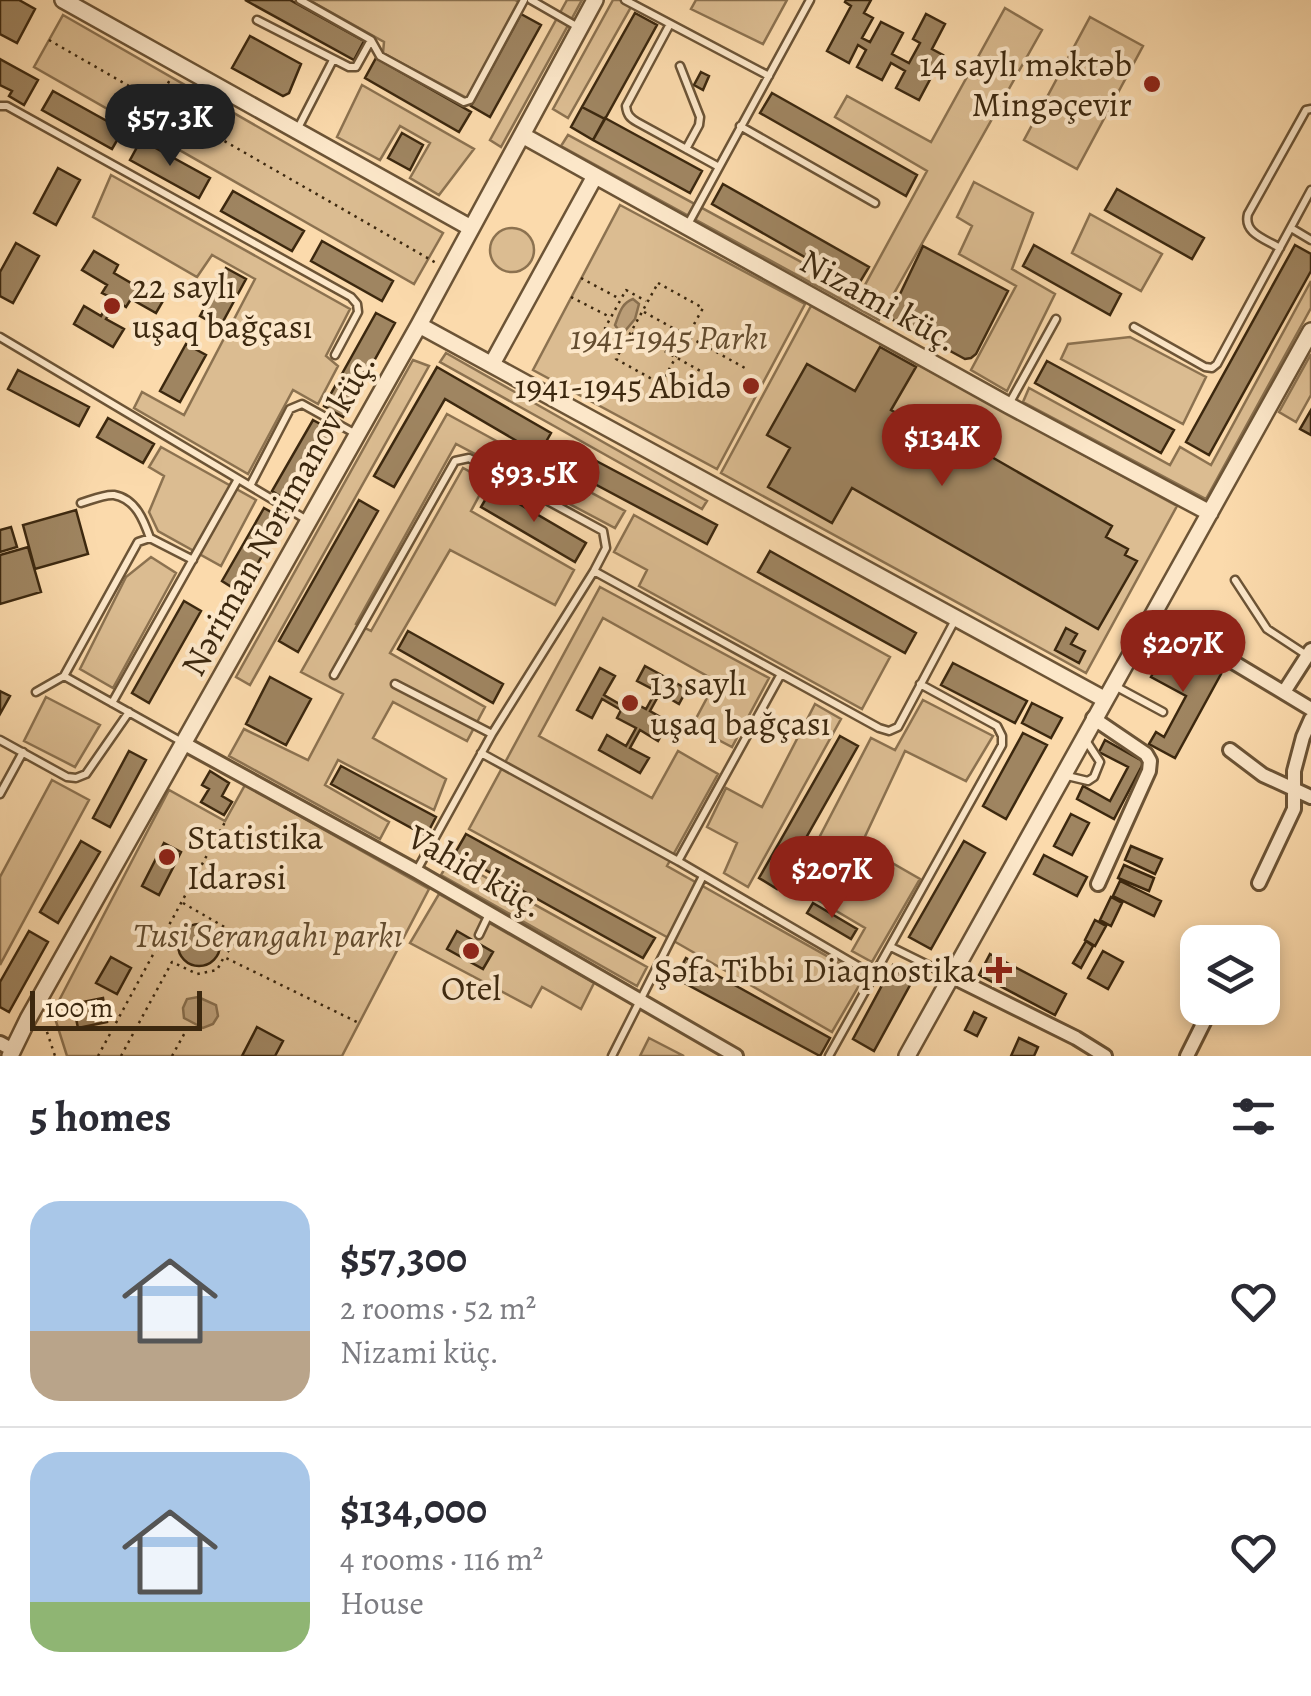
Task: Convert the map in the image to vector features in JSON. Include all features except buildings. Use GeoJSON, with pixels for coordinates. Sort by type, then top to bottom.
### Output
{"type":"FeatureCollection","features":[{"type":"Feature","properties":{"kind":"street"},"geometry":{"type":"LineString","coordinates":[[63,0],[470,228]]}},
{"type":"Feature","properties":{"kind":"street","name":"Nəriman Nərimanov küç."},"geometry":{"type":"LineString","coordinates":[[8,1050],[419,325],[595,0]]}},
{"type":"Feature","properties":{"kind":"street","name":"Nizami küç."},"geometry":{"type":"LineString","coordinates":[[522,135],[1210,514]]}},
{"type":"Feature","properties":{"kind":"street"},"geometry":{"type":"LineString","coordinates":[[492,364],[595,176]]}},
{"type":"Feature","properties":{"kind":"street"},"geometry":{"type":"LineString","coordinates":[[419,325],[955,619],[1108,692]]}},
{"type":"Feature","properties":{"kind":"street"},"geometry":{"type":"LineString","coordinates":[[907,1056],[1311,331]]}},
{"type":"Feature","properties":{"kind":"street"},"geometry":{"type":"LineString","coordinates":[[1152,614],[1311,709]]}},
{"type":"Feature","properties":{"kind":"street"},"geometry":{"type":"LineString","coordinates":[[1284,692],[1310,654]]}},
{"type":"Feature","properties":{"kind":"street"},"geometry":{"type":"LineString","coordinates":[[1093,718],[1146,754],[1150,761],[1098,884]]}},
{"type":"Feature","properties":{"kind":"street"},"geometry":{"type":"LineString","coordinates":[[1258,883],[1294,809],[1294,771],[1311,718]]}},
{"type":"Feature","properties":{"kind":"street","name":"Vahid küç."},"geometry":{"type":"LineString","coordinates":[[183,743],[416,871],[736,1056]]}},
{"type":"Feature","properties":{"kind":"street"},"geometry":{"type":"LineString","coordinates":[[1230,750],[1263,775],[1311,797]]}},
{"type":"Feature","properties":{"kind":"street"},"geometry":{"type":"LineString","coordinates":[[952,976],[1105,1056]]}},
{"type":"Feature","properties":{"kind":"street"},"geometry":{"type":"LineString","coordinates":[[1186,1056],[1202,1025]]}},
{"type":"Feature","properties":{"kind":"lane"},"geometry":{"type":"LineString","coordinates":[[300,0],[371,40],[380,56],[464,102],[470,100],[528,0],[580,28]]}},
{"type":"Feature","properties":{"kind":"lane"},"geometry":{"type":"LineString","coordinates":[[625,0],[768,76]]}},
{"type":"Feature","properties":{"kind":"lane"},"geometry":{"type":"LineString","coordinates":[[687,228],[810,0]]}},
{"type":"Feature","properties":{"kind":"lane"},"geometry":{"type":"LineString","coordinates":[[257,20],[350,67],[356,67],[371,40]]}},
{"type":"Feature","properties":{"kind":"lane"},"geometry":{"type":"LineString","coordinates":[[670,24],[626,106],[629,117],[718,167]]}},
{"type":"Feature","properties":{"kind":"lane"},"geometry":{"type":"LineString","coordinates":[[297,131],[333,60]]}},
{"type":"Feature","properties":{"kind":"lane"},"geometry":{"type":"LineString","coordinates":[[680,66],[700,118],[686,149]]}},
{"type":"Feature","properties":{"kind":"lane"},"geometry":{"type":"LineString","coordinates":[[0,106],[7,106],[351,297],[358,312],[335,355]]}},
{"type":"Feature","properties":{"kind":"lane"},"geometry":{"type":"LineString","coordinates":[[1280,248],[1248,230],[1246,222],[1306,110],[1311,109]]}},
{"type":"Feature","properties":{"kind":"lane"},"geometry":{"type":"LineString","coordinates":[[740,126],[876,202]]}},
{"type":"Feature","properties":{"kind":"lane"},"geometry":{"type":"LineString","coordinates":[[1134,327],[1205,367],[1218,364],[1311,190]]}},
{"type":"Feature","properties":{"kind":"lane"},"geometry":{"type":"LineString","coordinates":[[1291,228],[1311,240]]}},
{"type":"Feature","properties":{"kind":"lane"},"geometry":{"type":"LineString","coordinates":[[1008,405],[1056,319]]}},
{"type":"Feature","properties":{"kind":"lane"},"geometry":{"type":"LineString","coordinates":[[0,337],[308,520]]}},
{"type":"Feature","properties":{"kind":"lane"},"geometry":{"type":"LineString","coordinates":[[250,486],[294,406],[302,404],[357,435]]}},
{"type":"Feature","properties":{"kind":"lane"},"geometry":{"type":"LineString","coordinates":[[531,490],[552,454]]}},
{"type":"Feature","properties":{"kind":"lane"},"geometry":{"type":"LineString","coordinates":[[334,675],[455,461],[469,458],[603,531],[606,548],[594,571],[480,753],[416,871]]}},
{"type":"Feature","properties":{"kind":"lane"},"geometry":{"type":"LineString","coordinates":[[112,703],[238,479]]}},
{"type":"Feature","properties":{"kind":"lane"},"geometry":{"type":"LineString","coordinates":[[81,502],[118,496],[140,513],[150,538],[192,560]]}},
{"type":"Feature","properties":{"kind":"lane"},"geometry":{"type":"LineString","coordinates":[[36,692],[64,676],[138,542],[150,538]]}},
{"type":"Feature","properties":{"kind":"lane"},"geometry":{"type":"LineString","coordinates":[[594,571],[889,730],[898,726],[955,619]]}},
{"type":"Feature","properties":{"kind":"lane"},"geometry":{"type":"LineString","coordinates":[[1235,580],[1267,629],[1310,654]]}},
{"type":"Feature","properties":{"kind":"lane"},"geometry":{"type":"LineString","coordinates":[[678,861],[781,674]]}},
{"type":"Feature","properties":{"kind":"lane"},"geometry":{"type":"LineString","coordinates":[[64,676],[183,743]]}},
{"type":"Feature","properties":{"kind":"lane"},"geometry":{"type":"LineString","coordinates":[[395,684],[492,734]]}},
{"type":"Feature","properties":{"kind":"lane"},"geometry":{"type":"LineString","coordinates":[[829,1056],[1002,745],[997,726],[920,684]]}},
{"type":"Feature","properties":{"kind":"lane"},"geometry":{"type":"LineString","coordinates":[[1108,692],[1163,712]]}},
{"type":"Feature","properties":{"kind":"lane"},"geometry":{"type":"LineString","coordinates":[[0,740],[67,777],[76,778],[86,774],[129,712]]}},
{"type":"Feature","properties":{"kind":"lane"},"geometry":{"type":"LineString","coordinates":[[1062,775],[1088,781],[1100,766],[1099,758],[1083,736]]}},
{"type":"Feature","properties":{"kind":"lane"},"geometry":{"type":"LineString","coordinates":[[0,794],[22,752]]}},
{"type":"Feature","properties":{"kind":"lane"},"geometry":{"type":"LineString","coordinates":[[480,753],[678,861],[875,976]]}},
{"type":"Feature","properties":{"kind":"lane"},"geometry":{"type":"LineString","coordinates":[[612,1056],[703,876]]}},
{"type":"Feature","properties":{"kind":"lane"},"geometry":{"type":"LineString","coordinates":[[479,935],[490,913]]}},
{"type":"Feature","properties":{"kind":"lane"},"geometry":{"type":"LineString","coordinates":[[891,947],[952,976]]}},
{"type":"Feature","properties":{"kind":"path"},"geometry":{"type":"LineString","coordinates":[[48,40],[448,270]]}},
{"type":"Feature","properties":{"kind":"path"},"geometry":{"type":"LineString","coordinates":[[142,129],[172,78]]}},
{"type":"Feature","properties":{"kind":"path"},"geometry":{"type":"LineString","coordinates":[[581,278],[621,300]]}},
{"type":"Feature","properties":{"kind":"path"},"geometry":{"type":"LineString","coordinates":[[658,283],[703,308],[661,384],[616,359],[642,311],[658,283]]}},
{"type":"Feature","properties":{"kind":"path"},"geometry":{"type":"LineString","coordinates":[[626,340],[605,328],[626,290],[648,302]]}},
{"type":"Feature","properties":{"kind":"path"},"geometry":{"type":"LineString","coordinates":[[572,297],[611,318]]}},
{"type":"Feature","properties":{"kind":"path"},"geometry":{"type":"LineString","coordinates":[[642,311],[745,368]]}},
{"type":"Feature","properties":{"kind":"path"},"geometry":{"type":"LineString","coordinates":[[631,332],[734,388]]}},
{"type":"Feature","properties":{"kind":"path"},"geometry":{"type":"LineString","coordinates":[[98,1056],[225,822]]}},
{"type":"Feature","properties":{"kind":"path"},"geometry":{"type":"LineString","coordinates":[[121,1056],[172,962],[197,974],[217,970],[232,944],[228,929],[182,902]]}},
{"type":"Feature","properties":{"kind":"path"},"geometry":{"type":"LineString","coordinates":[[224,957],[360,1022]]}},
{"type":"Feature","properties":{"kind":"path"},"geometry":{"type":"LineString","coordinates":[[28,1019],[46,1029],[55,1056]]}},
{"type":"Feature","properties":{"kind":"path"},"geometry":{"type":"LineString","coordinates":[[172,1056],[188,1026]]}},
{"type":"Feature","properties":{"kind":"green space"},"geometry":{"type":"Polygon","coordinates":[[[309,0],[520,2],[467,98],[383,53],[384,42],[309,0]]]}},
{"type":"Feature","properties":{"kind":"green space"},"geometry":{"type":"Polygon","coordinates":[[[567,0],[582,0],[501,147],[490,140],[567,0]]]}},
{"type":"Feature","properties":{"kind":"green space"},"geometry":{"type":"Polygon","coordinates":[[[613,0],[635,0],[568,118],[553,109],[613,0]]]}},
{"type":"Feature","properties":{"kind":"green space"},"geometry":{"type":"Polygon","coordinates":[[[696,0],[787,0],[763,44],[691,9],[696,0]]]}},
{"type":"Feature","properties":{"kind":"green space"},"geometry":{"type":"Polygon","coordinates":[[[1005,8],[1042,30],[879,320],[561,146],[568,135],[860,294],[927,171],[835,117],[847,96],[931,142],[1005,8]]]}},
{"type":"Feature","properties":{"kind":"green space"},"geometry":{"type":"Polygon","coordinates":[[[63,15],[443,233],[414,284],[34,67],[63,15]]]}},
{"type":"Feature","properties":{"kind":"green space"},"geometry":{"type":"Polygon","coordinates":[[[1090,17],[1143,46],[1077,169],[1024,140],[1090,17]]]}},
{"type":"Feature","properties":{"kind":"green space"},"geometry":{"type":"Polygon","coordinates":[[[362,85],[474,149],[439,195],[410,178],[430,143],[400,126],[380,160],[337,137],[362,85]]]}},
{"type":"Feature","properties":{"kind":"green space"},"geometry":{"type":"Polygon","coordinates":[[[111,175],[350,309],[326,356],[338,366],[318,404],[293,390],[248,474],[134,408],[142,392],[184,415],[255,279],[212,255],[197,277],[93,217],[111,175]]]}},
{"type":"Feature","properties":{"kind":"green space"},"geometry":{"type":"Polygon","coordinates":[[[974,182],[1033,213],[1012,269],[1055,294],[1007,391],[971,370],[1016,286],[959,254],[972,226],[957,217],[974,182]]]}},
{"type":"Feature","properties":{"kind":"green space","name":"1941-1945 Parkı"},"geometry":{"type":"Polygon","coordinates":[[[620,205],[805,304],[717,469],[533,370],[620,205]]]}},
{"type":"Feature","properties":{"kind":"green space"},"geometry":{"type":"Polygon","coordinates":[[[1090,214],[1162,254],[1141,291],[1072,253],[1090,214]]]}},
{"type":"Feature","properties":{"kind":"green space"},"geometry":{"type":"Polygon","coordinates":[[[512,228],[528,234],[534,250],[528,266],[512,272],[496,266],[490,250],[496,234],[512,228]]]}},
{"type":"Feature","properties":{"kind":"green space"},"geometry":{"type":"Polygon","coordinates":[[[1311,281],[1311,308],[1206,499],[1023,402],[1029,388],[1170,465],[1180,447],[1211,465],[1311,281]]]}},
{"type":"Feature","properties":{"kind":"green space"},"geometry":{"type":"Polygon","coordinates":[[[811,306],[1177,506],[1086,673],[721,473],[811,306]]]}},
{"type":"Feature","properties":{"kind":"green space"},"geometry":{"type":"Polygon","coordinates":[[[1130,337],[1206,377],[1183,424],[1061,359],[1068,344],[1130,337]]]}},
{"type":"Feature","properties":{"kind":"green space"},"geometry":{"type":"Polygon","coordinates":[[[446,353],[707,501],[702,509],[440,362],[446,353]]]}},
{"type":"Feature","properties":{"kind":"green space"},"geometry":{"type":"Polygon","coordinates":[[[1311,354],[1311,395],[1296,422],[1279,412],[1311,354]]]}},
{"type":"Feature","properties":{"kind":"green space"},"geometry":{"type":"Polygon","coordinates":[[[413,360],[429,366],[250,685],[236,677],[413,360]]]}},
{"type":"Feature","properties":{"kind":"green space"},"geometry":{"type":"Polygon","coordinates":[[[447,414],[625,511],[615,528],[456,444],[356,624],[371,631],[463,468],[487,481],[471,511],[574,570],[555,605],[450,550],[390,653],[485,707],[467,741],[393,702],[373,738],[446,779],[434,810],[338,760],[325,785],[389,822],[380,839],[229,756],[244,729],[308,760],[343,694],[301,672],[447,414]]]}},
{"type":"Feature","properties":{"kind":"green space"},"geometry":{"type":"Polygon","coordinates":[[[161,447],[256,500],[221,566],[158,531],[149,512],[164,476],[149,467],[161,447]]]}},
{"type":"Feature","properties":{"kind":"green space"},"geometry":{"type":"Polygon","coordinates":[[[634,515],[890,657],[862,709],[639,586],[647,570],[614,552],[634,515]]]}},
{"type":"Feature","properties":{"kind":"green space"},"geometry":{"type":"Polygon","coordinates":[[[151,557],[176,573],[113,688],[80,669],[126,577],[151,557]]]}},
{"type":"Feature","properties":{"kind":"green space"},"geometry":{"type":"Polygon","coordinates":[[[600,587],[769,678],[732,747],[692,726],[716,681],[603,618],[539,736],[652,798],[678,751],[718,774],[667,866],[864,977],[832,1032],[469,829],[600,587]]]}},
{"type":"Feature","properties":{"kind":"green space"},"geometry":{"type":"Polygon","coordinates":[[[46,697],[100,725],[75,767],[24,741],[46,697]]]}},
{"type":"Feature","properties":{"kind":"green space"},"geometry":{"type":"Polygon","coordinates":[[[923,700],[993,736],[966,781],[905,751],[861,845],[920,879],[872,962],[852,951],[865,928],[794,886],[871,738],[895,750],[923,700]]]}},
{"type":"Feature","properties":{"kind":"green space"},"geometry":{"type":"Polygon","coordinates":[[[815,704],[841,719],[748,887],[724,873],[737,843],[707,827],[726,788],[762,807],[815,704]]]}},
{"type":"Feature","properties":{"kind":"green space"},"geometry":{"type":"Polygon","coordinates":[[[52,780],[89,800],[0,965],[0,877],[52,780]]]}},
{"type":"Feature","properties":{"kind":"green space","name":"Tusi Serangahı parkı"},"geometry":{"type":"Polygon","coordinates":[[[245,785],[429,889],[342,1056],[67,1056],[53,1012],[169,790],[225,821],[245,785]]]}},
{"type":"Feature","properties":{"kind":"green space"},"geometry":{"type":"Polygon","coordinates":[[[451,858],[647,967],[637,986],[441,875],[451,858]]]}},
{"type":"Feature","properties":{"kind":"green space"},"geometry":{"type":"Polygon","coordinates":[[[439,894],[594,983],[581,1009],[542,987],[531,1007],[410,943],[439,894]]]}},
{"type":"Feature","properties":{"kind":"green space"},"geometry":{"type":"Polygon","coordinates":[[[649,1038],[684,1056],[640,1056],[649,1038]]]}},
{"type":"Feature","properties":{"kind":"shaded area"},"geometry":{"type":"Polygon","coordinates":[[[633,299],[639,304],[635,319],[625,331],[619,331],[615,325],[619,313],[633,299]]]}},
{"type":"Feature","properties":{"kind":"shaded area"},"geometry":{"type":"Polygon","coordinates":[[[198,997],[216,1005],[218,1016],[213,1024],[203,1028],[184,1018],[187,999],[198,997]]]}},
{"type":"Feature","properties":{"kind":"place","name":"14 saylı məktəb Mingəçevir"},"geometry":{"type":"Point","coordinates":[1152,84]}},
{"type":"Feature","properties":{"kind":"place","name":"22 saylı uşaq bağçası"},"geometry":{"type":"Point","coordinates":[112,306]}},
{"type":"Feature","properties":{"kind":"place","name":"1941-1945 Abidə"},"geometry":{"type":"Point","coordinates":[751,386]}},
{"type":"Feature","properties":{"kind":"place","name":"13 saylı uşaq bağçası"},"geometry":{"type":"Point","coordinates":[630,703]}},
{"type":"Feature","properties":{"kind":"place","name":"Statistika Idarəsi"},"geometry":{"type":"Point","coordinates":[167,857]}},
{"type":"Feature","properties":{"kind":"place","name":"Otel"},"geometry":{"type":"Point","coordinates":[471,951]}},
{"type":"Feature","properties":{"kind":"place","name":"Şəfa Tibbi Diaqnostika"},"geometry":{"type":"Point","coordinates":[999,970]}}]}
